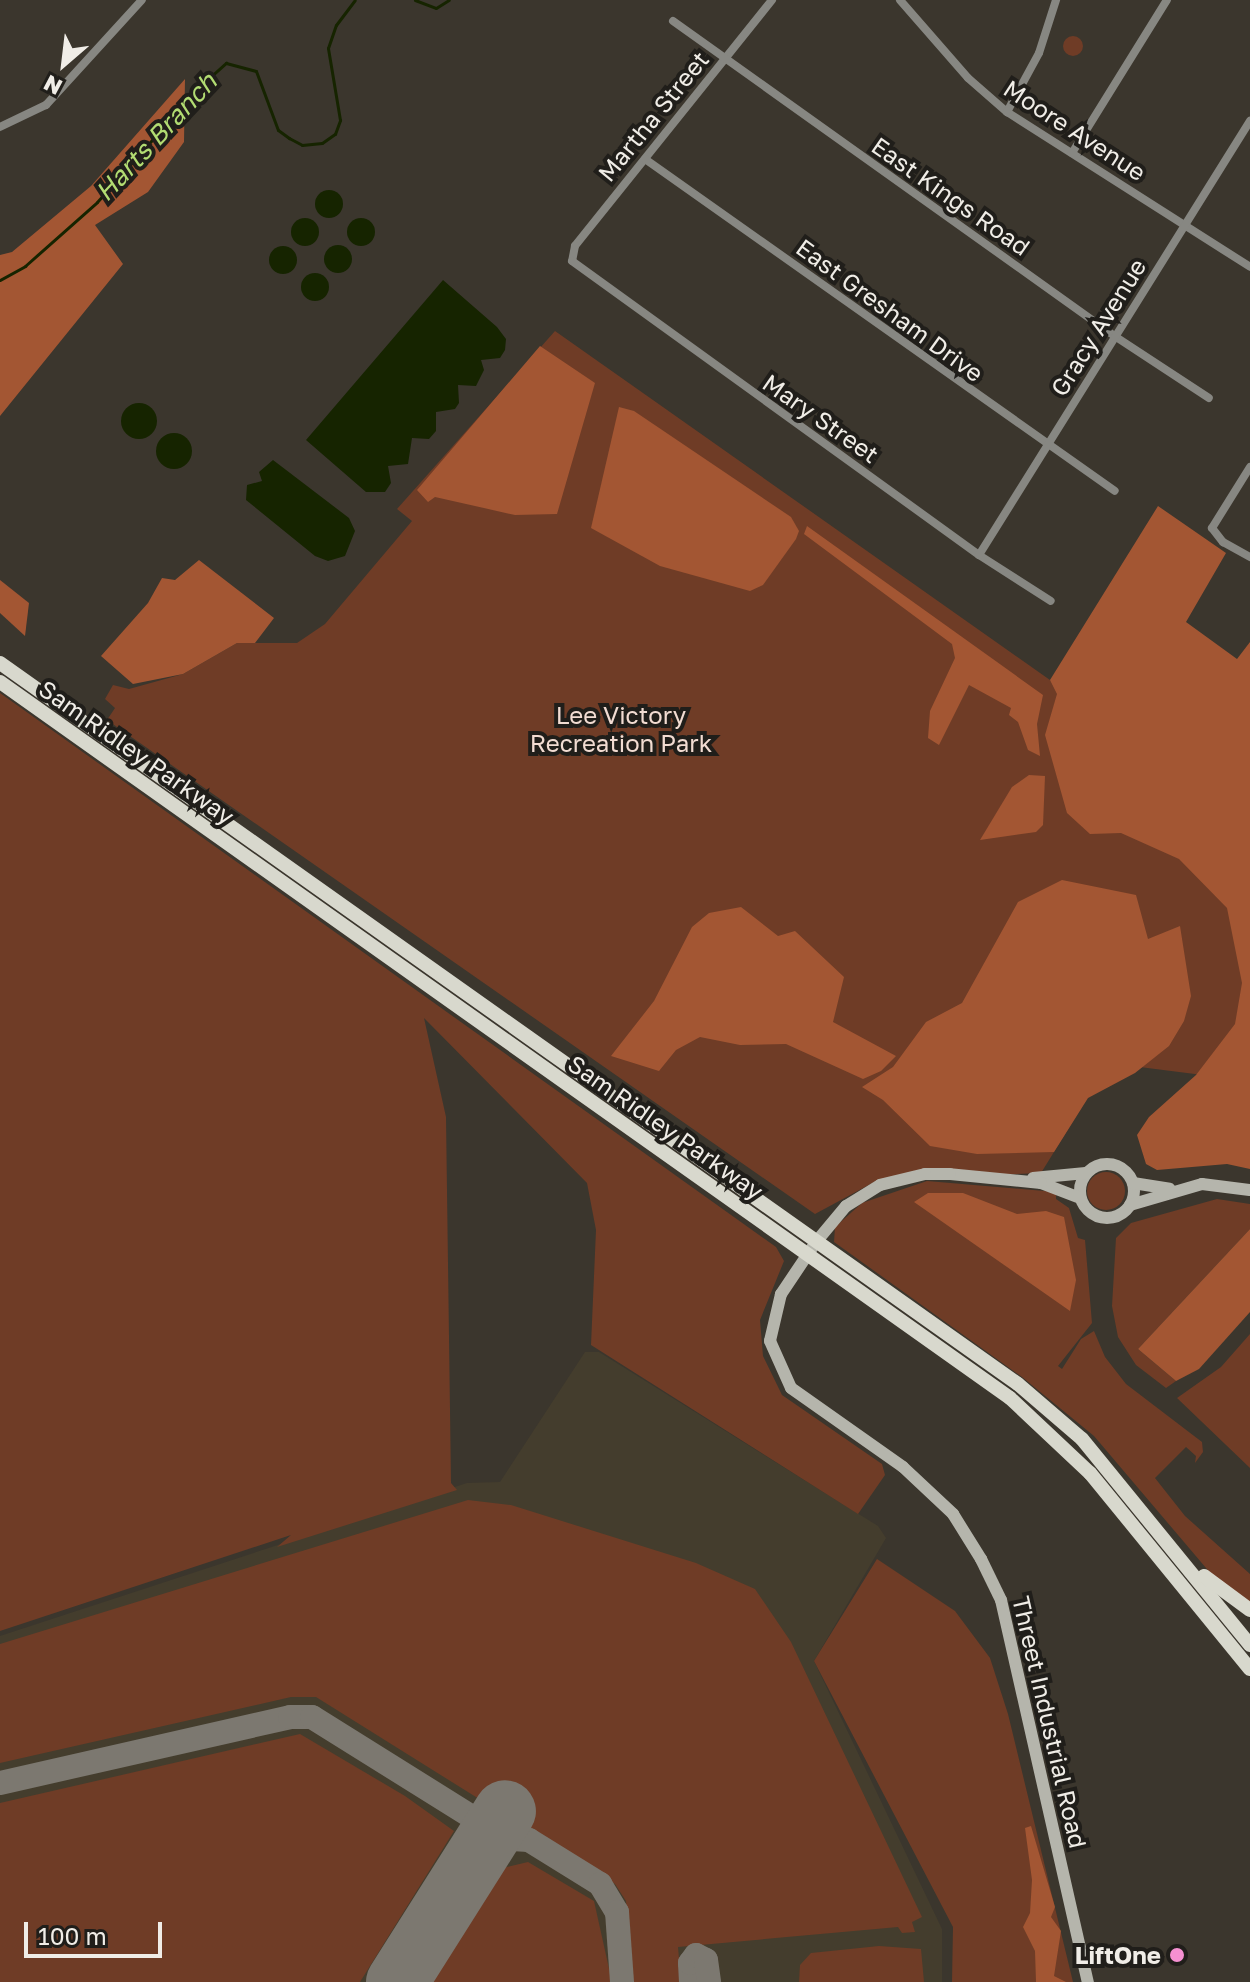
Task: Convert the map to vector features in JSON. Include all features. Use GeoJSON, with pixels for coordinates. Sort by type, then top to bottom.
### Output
{"type":"FeatureCollection","features":[{"type":"Feature","properties":{"kind":"main road","name":"Sam Ridley Parkway"},"geometry":{"type":"LineString","coordinates":[[0,663],[812,1248],[1053,1434],[1250,1669]]}},
{"type":"Feature","properties":{"kind":"main road","name":"Sam Ridley Parkway"},"geometry":{"type":"LineString","coordinates":[[0,682],[812,1248],[1018,1384],[1082,1439],[1250,1645]]}},
{"type":"Feature","properties":{"kind":"main road"},"geometry":{"type":"LineString","coordinates":[[1163,1537],[1223,1594],[1250,1610]]}},
{"type":"Feature","properties":{"kind":"street"},"geometry":{"type":"LineString","coordinates":[[0,127],[46,105],[142,0]]}},
{"type":"Feature","properties":{"kind":"street","name":"Martha Street"},"geometry":{"type":"LineString","coordinates":[[572,261],[575,246],[772,0]]}},
{"type":"Feature","properties":{"kind":"street","name":"Moore Avenue"},"geometry":{"type":"LineString","coordinates":[[900,0],[968,78],[1007,112],[1250,267]]}},
{"type":"Feature","properties":{"kind":"street"},"geometry":{"type":"LineString","coordinates":[[1007,112],[1039,53],[1056,0]]}},
{"type":"Feature","properties":{"kind":"street"},"geometry":{"type":"LineString","coordinates":[[1072,153],[1167,0]]}},
{"type":"Feature","properties":{"kind":"street","name":"East Kings Road"},"geometry":{"type":"LineString","coordinates":[[673,21],[1116,337],[1209,398]]}},
{"type":"Feature","properties":{"kind":"street","name":"Gracy Avenue"},"geometry":{"type":"LineString","coordinates":[[979,555],[1250,121]]}},
{"type":"Feature","properties":{"kind":"street","name":"East Gresham Drive"},"geometry":{"type":"LineString","coordinates":[[645,159],[1047,447],[1115,491]]}},
{"type":"Feature","properties":{"kind":"street","name":"Mary Street"},"geometry":{"type":"LineString","coordinates":[[572,261],[979,555],[1051,601]]}},
{"type":"Feature","properties":{"kind":"street"},"geometry":{"type":"LineString","coordinates":[[1250,467],[1212,528],[1223,542],[1250,557]]}},
{"type":"Feature","properties":{"kind":"street"},"geometry":{"type":"LineString","coordinates":[[1019,1180],[1086,1173],[1110,1164],[1126,1172],[1133,1183],[1130,1205]]}},
{"type":"Feature","properties":{"kind":"street"},"geometry":{"type":"LineString","coordinates":[[1080,1198],[1086,1173]]}},
{"type":"Feature","properties":{"kind":"street","name":"Threet Industrial Road"},"geometry":{"type":"LineString","coordinates":[[1019,1180],[945,1174],[900,1178],[863,1194],[812,1248],[776,1306],[770,1341],[781,1375],[804,1400],[903,1467],[943,1504],[981,1559],[1001,1600],[1088,1982]]}},
{"type":"Feature","properties":{"kind":"street"},"geometry":{"type":"LineString","coordinates":[[1019,1180],[1080,1198],[1090,1212],[1104,1218],[1119,1215],[1130,1205],[1171,1190],[1209,1184],[1250,1190]]}},
{"type":"Feature","properties":{"kind":"street"},"geometry":{"type":"LineString","coordinates":[[1133,1183],[1171,1190]]}},
{"type":"Feature","properties":{"kind":"shaded area"},"geometry":{"type":"Polygon","coordinates":[[[185,79],[184,142],[148,192],[95,225],[123,264],[0,416],[0,255],[12,252],[91,186],[185,79]]]}},
{"type":"Feature","properties":{"kind":"shaded area"},"geometry":{"type":"Polygon","coordinates":[[[329,190],[339,194],[343,204],[339,214],[329,218],[319,214],[315,204],[319,194],[329,190]]]}},
{"type":"Feature","properties":{"kind":"shaded area"},"geometry":{"type":"Polygon","coordinates":[[[305,218],[315,222],[319,232],[315,242],[305,246],[295,242],[291,232],[295,222],[305,218]]]}},
{"type":"Feature","properties":{"kind":"shaded area"},"geometry":{"type":"Polygon","coordinates":[[[361,218],[371,222],[375,232],[371,242],[361,246],[351,242],[347,232],[351,222],[361,218]]]}},
{"type":"Feature","properties":{"kind":"shaded area"},"geometry":{"type":"Polygon","coordinates":[[[338,245],[348,249],[352,259],[348,269],[338,273],[328,269],[324,259],[328,249],[338,245]]]}},
{"type":"Feature","properties":{"kind":"shaded area"},"geometry":{"type":"Polygon","coordinates":[[[283,246],[293,250],[297,260],[293,270],[283,274],[273,270],[269,260],[273,250],[283,246]]]}},
{"type":"Feature","properties":{"kind":"shaded area"},"geometry":{"type":"Polygon","coordinates":[[[315,273],[325,277],[329,287],[325,297],[315,301],[305,297],[301,287],[305,277],[315,273]]]}},
{"type":"Feature","properties":{"kind":"shaded area"},"geometry":{"type":"Polygon","coordinates":[[[443,280],[497,327],[506,339],[505,350],[500,358],[481,360],[484,370],[476,386],[458,385],[459,403],[455,409],[436,412],[436,431],[429,439],[412,438],[408,464],[388,466],[391,483],[385,492],[366,492],[306,440],[443,280]]]}},
{"type":"Feature","properties":{"kind":"shaded area"},"geometry":{"type":"Polygon","coordinates":[[[540,346],[595,383],[557,514],[515,515],[435,497],[428,502],[417,490],[540,346]]]}},
{"type":"Feature","properties":{"kind":"shaded area"},"geometry":{"type":"Polygon","coordinates":[[[139,403],[152,408],[157,421],[152,434],[139,439],[126,434],[121,421],[126,408],[139,403]]]}},
{"type":"Feature","properties":{"kind":"shaded area"},"geometry":{"type":"Polygon","coordinates":[[[619,407],[634,411],[791,517],[799,531],[796,539],[763,585],[750,591],[660,566],[591,528],[619,407]]]}},
{"type":"Feature","properties":{"kind":"shaded area"},"geometry":{"type":"Polygon","coordinates":[[[174,433],[187,438],[192,451],[187,464],[174,469],[161,464],[156,451],[161,438],[174,433]]]}},
{"type":"Feature","properties":{"kind":"shaded area"},"geometry":{"type":"Polygon","coordinates":[[[273,460],[349,518],[355,531],[345,556],[328,561],[315,556],[246,500],[247,485],[262,481],[259,472],[273,460]]]}},
{"type":"Feature","properties":{"kind":"shaded area"},"geometry":{"type":"Polygon","coordinates":[[[1158,506],[1226,553],[1186,622],[1237,659],[1250,642],[1250,1169],[1227,1164],[1157,1170],[1146,1164],[1137,1135],[1149,1117],[1196,1075],[1235,1024],[1242,983],[1227,908],[1179,859],[1121,833],[1090,834],[1067,813],[1045,735],[1057,694],[1050,680],[1158,506]]]}},
{"type":"Feature","properties":{"kind":"shaded area"},"geometry":{"type":"Polygon","coordinates":[[[807,526],[1043,695],[1037,724],[1040,756],[1028,750],[1018,722],[1009,715],[1011,708],[969,685],[939,745],[928,738],[930,711],[955,658],[952,644],[804,534],[807,526]]]}},
{"type":"Feature","properties":{"kind":"shaded area"},"geometry":{"type":"Polygon","coordinates":[[[199,560],[274,618],[255,643],[237,643],[183,674],[133,684],[101,656],[148,603],[162,578],[175,580],[199,560]]]}},
{"type":"Feature","properties":{"kind":"shaded area"},"geometry":{"type":"Polygon","coordinates":[[[0,580],[29,603],[25,636],[0,613],[0,580]]]}},
{"type":"Feature","properties":{"kind":"shaded area"},"geometry":{"type":"Polygon","coordinates":[[[1029,775],[1045,776],[1043,825],[1036,832],[980,840],[1012,787],[1029,775]]]}},
{"type":"Feature","properties":{"kind":"shaded area"},"geometry":{"type":"Polygon","coordinates":[[[1062,880],[1136,895],[1148,939],[1180,926],[1191,996],[1184,1021],[1169,1046],[1135,1073],[1088,1098],[1054,1152],[977,1154],[930,1146],[883,1100],[862,1087],[893,1067],[926,1022],[962,1003],[1018,902],[1062,880]]]}},
{"type":"Feature","properties":{"kind":"shaded area"},"geometry":{"type":"Polygon","coordinates":[[[741,907],[778,936],[795,931],[844,977],[833,1022],[896,1056],[881,1071],[863,1079],[786,1044],[740,1045],[700,1037],[676,1050],[659,1071],[611,1056],[654,1001],[692,927],[709,913],[741,907]]]}},
{"type":"Feature","properties":{"kind":"shaded area"},"geometry":{"type":"Polygon","coordinates":[[[928,1193],[963,1193],[1017,1214],[1046,1211],[1064,1217],[1076,1280],[1070,1311],[914,1202],[928,1193]]]}},
{"type":"Feature","properties":{"kind":"shaded area"},"geometry":{"type":"Polygon","coordinates":[[[1250,1229],[1250,1312],[1199,1369],[1176,1381],[1138,1349],[1250,1229]]]}},
{"type":"Feature","properties":{"kind":"shaded area"},"geometry":{"type":"Polygon","coordinates":[[[585,1352],[599,1352],[878,1526],[886,1538],[814,1661],[942,1929],[942,1982],[0,1982],[0,1636],[467,1483],[500,1482],[585,1352]]]}},
{"type":"Feature","properties":{"kind":"shaded area"},"geometry":{"type":"Polygon","coordinates":[[[1031,1826],[1055,1907],[1051,1917],[1061,1931],[1054,1976],[1066,1982],[1036,1982],[1035,1951],[1023,1927],[1030,1913],[1032,1880],[1025,1828],[1031,1826]]]}},
{"type":"Feature","properties":{"kind":"green space"},"geometry":{"type":"Polygon","coordinates":[[[1069,36],[1077,36],[1083,46],[1077,56],[1069,56],[1063,50],[1063,42],[1069,36]]]}},
{"type":"Feature","properties":{"kind":"green space","name":"Lee Victory Recreation Park"},"geometry":{"type":"Polygon","coordinates":[[[555,331],[1050,680],[1250,805],[1250,1081],[1116,1064],[1096,1084],[1041,1173],[878,1180],[815,1214],[107,720],[115,708],[105,699],[113,685],[129,689],[183,674],[237,643],[297,643],[325,624],[412,521],[397,509],[555,331]]]}},
{"type":"Feature","properties":{"kind":"green space"},"geometry":{"type":"Polygon","coordinates":[[[0,693],[776,1247],[784,1261],[760,1320],[763,1356],[782,1395],[882,1464],[885,1475],[858,1514],[591,1345],[596,1230],[587,1183],[424,1018],[446,1117],[451,1483],[457,1490],[277,1547],[291,1535],[0,1631],[0,693]]]}},
{"type":"Feature","properties":{"kind":"green space"},"geometry":{"type":"Polygon","coordinates":[[[1106,1172],[1120,1177],[1125,1191],[1120,1205],[1106,1210],[1092,1205],[1087,1191],[1092,1177],[1106,1172]]]}},
{"type":"Feature","properties":{"kind":"green space"},"geometry":{"type":"Polygon","coordinates":[[[927,1181],[1056,1192],[1056,1199],[1069,1208],[1078,1238],[1085,1240],[1092,1323],[1058,1366],[1062,1369],[1081,1339],[1094,1331],[1105,1357],[1126,1384],[1202,1442],[1203,1452],[1195,1463],[1196,1456],[1186,1447],[1155,1478],[1185,1516],[1250,1574],[1250,1606],[1223,1588],[1094,1436],[1022,1377],[834,1242],[835,1227],[862,1203],[927,1181]]]}},
{"type":"Feature","properties":{"kind":"green space"},"geometry":{"type":"Polygon","coordinates":[[[1217,1199],[1250,1204],[1250,1229],[1138,1349],[1176,1381],[1166,1388],[1136,1365],[1118,1337],[1112,1306],[1116,1238],[1131,1223],[1217,1199]]]}},
{"type":"Feature","properties":{"kind":"green space"},"geometry":{"type":"Polygon","coordinates":[[[1250,1334],[1250,1468],[1177,1398],[1221,1367],[1250,1334]]]}},
{"type":"Feature","properties":{"kind":"green space"},"geometry":{"type":"Polygon","coordinates":[[[468,1500],[511,1505],[696,1563],[755,1589],[791,1642],[922,1917],[912,1922],[915,1932],[902,1933],[898,1927],[678,1947],[681,1982],[633,1982],[626,1901],[615,1884],[316,1697],[291,1697],[0,1763],[0,1644],[468,1500]]]}},
{"type":"Feature","properties":{"kind":"green space"},"geometry":{"type":"Polygon","coordinates":[[[877,1559],[955,1611],[990,1658],[1008,1714],[1073,1982],[952,1982],[953,1927],[814,1661],[877,1559]]]}},
{"type":"Feature","properties":{"kind":"green space"},"geometry":{"type":"Polygon","coordinates":[[[300,1734],[405,1796],[454,1831],[360,1982],[0,1982],[0,1803],[300,1734]]]}},
{"type":"Feature","properties":{"kind":"green space"},"geometry":{"type":"Polygon","coordinates":[[[528,1862],[594,1901],[612,1982],[432,1982],[498,1869],[528,1862]]]}},
{"type":"Feature","properties":{"kind":"green space"},"geometry":{"type":"Polygon","coordinates":[[[879,1946],[921,1949],[924,1982],[799,1982],[800,1965],[811,1953],[879,1946]]]}},
{"type":"Feature","properties":{"kind":"waterway","name":"Harts Branch"},"geometry":{"type":"LineString","coordinates":[[0,280],[25,266],[97,202],[198,88],[226,63],[256,71],[278,130],[289,138],[302,145],[322,143],[335,134],[340,120],[328,48],[336,25],[355,0]]}},
{"type":"Feature","properties":{"kind":"waterway","name":"Harts Branch"},"geometry":{"type":"LineString","coordinates":[[415,0],[436,8],[449,0]]}},
{"type":"Feature","properties":{"kind":"taxiway"},"geometry":{"type":"LineString","coordinates":[[0,1783],[290,1717],[312,1717],[493,1830],[511,1839],[529,1840],[600,1884],[617,1912],[622,1982]]}},
{"type":"Feature","properties":{"kind":"taxiway"},"geometry":{"type":"LineString","coordinates":[[691,1982],[690,1963],[696,1955],[706,1960],[709,1982]]}},
{"type":"Feature","properties":{"kind":"runway"},"geometry":{"type":"LineString","coordinates":[[397,1982],[505,1811]]}},
{"type":"Feature","properties":{"kind":"place","name":"LiftOne"},"geometry":{"type":"Point","coordinates":[1177,1955]}}]}
